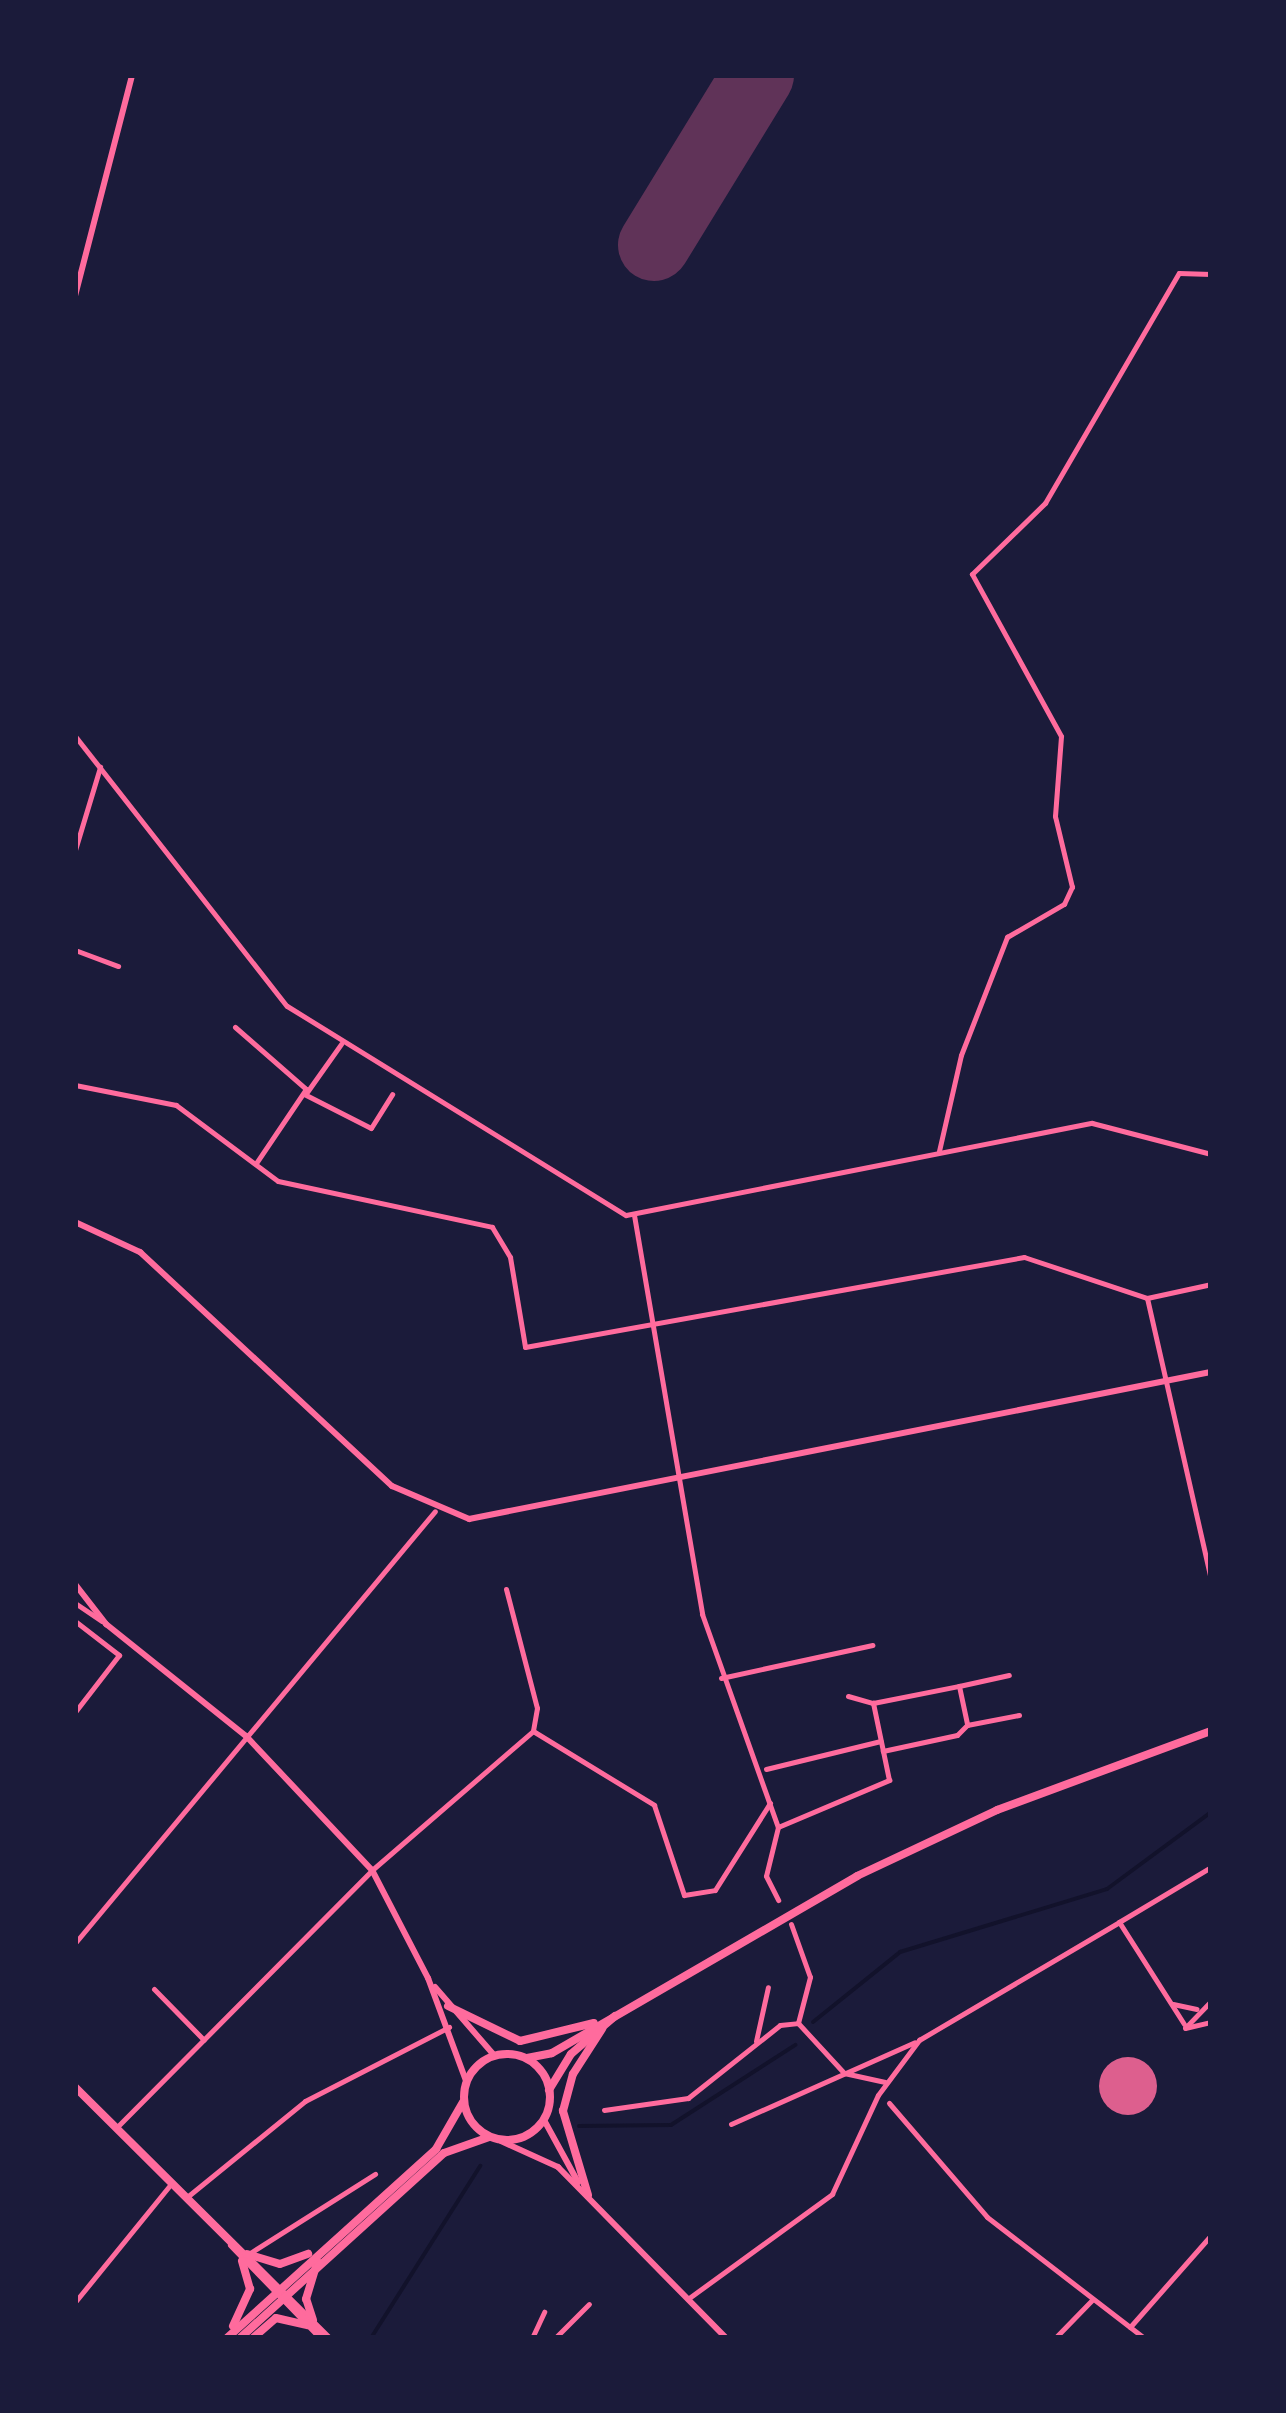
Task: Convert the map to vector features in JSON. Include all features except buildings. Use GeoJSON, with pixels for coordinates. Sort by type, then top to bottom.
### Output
{"type":"FeatureCollection","features":[{"type":"Feature","properties":{"kind":"main road"},"geometry":{"type":"LineString","coordinates":[[245,2257],[280,2264],[315,2257],[444,2153],[489,2137],[501,2140],[526,2136],[544,2120],[549,2090],[566,2059],[600,2026],[874,1868],[996,1810],[1211,1731]]}},
{"type":"Feature","properties":{"kind":"main road"},"geometry":{"type":"LineString","coordinates":[[448,2006],[520,2041],[600,2026]]}},
{"type":"Feature","properties":{"kind":"main road"},"geometry":{"type":"LineString","coordinates":[[228,2337],[436,2148],[463,2102],[466,2081],[494,2055],[526,2058],[600,2026]]}},
{"type":"Feature","properties":{"kind":"main road"},"geometry":{"type":"LineString","coordinates":[[588,2195],[563,2111],[573,2074],[600,2026]]}},
{"type":"Feature","properties":{"kind":"main road"},"geometry":{"type":"LineString","coordinates":[[526,2058],[549,2090]]}},
{"type":"Feature","properties":{"kind":"main road"},"geometry":{"type":"LineString","coordinates":[[75,2087],[325,2338]]}},
{"type":"Feature","properties":{"kind":"main road"},"geometry":{"type":"LineString","coordinates":[[463,2102],[489,2137]]}},
{"type":"Feature","properties":{"kind":"main road"},"geometry":{"type":"LineString","coordinates":[[228,2337],[250,2289],[245,2257]]}},
{"type":"Feature","properties":{"kind":"main road"},"geometry":{"type":"LineString","coordinates":[[310,2322],[306,2293],[315,2257]]}},
{"type":"Feature","properties":{"kind":"main road"},"geometry":{"type":"LineString","coordinates":[[240,2338],[279,2292]]}},
{"type":"Feature","properties":{"kind":"main road"},"geometry":{"type":"LineString","coordinates":[[253,2338],[276,2318],[310,2322]]}},
{"type":"Feature","properties":{"kind":"street"},"geometry":{"type":"LineString","coordinates":[[75,296],[132,75]]}},
{"type":"Feature","properties":{"kind":"street"},"geometry":{"type":"LineString","coordinates":[[939,1151],[961,1055],[1007,937],[1064,904],[1072,887],[1055,816],[1061,736],[972,574],[1045,503],[1179,273],[1211,274]]}},
{"type":"Feature","properties":{"kind":"street"},"geometry":{"type":"LineString","coordinates":[[75,736],[286,1006],[341,1044],[634,1215],[1092,1123],[1211,1154]]}},
{"type":"Feature","properties":{"kind":"street"},"geometry":{"type":"LineString","coordinates":[[75,850],[100,766]]}},
{"type":"Feature","properties":{"kind":"street"},"geometry":{"type":"LineString","coordinates":[[75,950],[118,966]]}},
{"type":"Feature","properties":{"kind":"street"},"geometry":{"type":"LineString","coordinates":[[236,1027],[302,1081],[304,1094]]}},
{"type":"Feature","properties":{"kind":"street"},"geometry":{"type":"LineString","coordinates":[[256,1163],[341,1044]]}},
{"type":"Feature","properties":{"kind":"street"},"geometry":{"type":"LineString","coordinates":[[75,1085],[176,1105],[298,1188],[492,1227],[510,1257],[524,1347],[654,1328],[1024,1257],[1147,1298],[1211,1284]]}},
{"type":"Feature","properties":{"kind":"street"},"geometry":{"type":"LineString","coordinates":[[304,1094],[371,1128],[392,1094]]}},
{"type":"Feature","properties":{"kind":"street"},"geometry":{"type":"LineString","coordinates":[[634,1215],[721,1678],[778,1826],[766,1876],[778,1900]]}},
{"type":"Feature","properties":{"kind":"street"},"geometry":{"type":"LineString","coordinates":[[75,1222],[140,1252],[392,1486],[435,1512],[509,1515],[1211,1372]]}},
{"type":"Feature","properties":{"kind":"street"},"geometry":{"type":"LineString","coordinates":[[1147,1298],[1211,1579]]}},
{"type":"Feature","properties":{"kind":"street"},"geometry":{"type":"LineString","coordinates":[[75,1943],[435,1512]]}},
{"type":"Feature","properties":{"kind":"street"},"geometry":{"type":"LineString","coordinates":[[75,1584],[106,1624]]}},
{"type":"Feature","properties":{"kind":"street"},"geometry":{"type":"LineString","coordinates":[[118,2127],[372,1870],[533,1731],[537,1708],[506,1590]]}},
{"type":"Feature","properties":{"kind":"street"},"geometry":{"type":"LineString","coordinates":[[75,1603],[246,1736],[372,1870],[428,1978],[449,2026],[466,2081]]}},
{"type":"Feature","properties":{"kind":"street"},"geometry":{"type":"LineString","coordinates":[[75,1621],[119,1655],[75,1712]]}},
{"type":"Feature","properties":{"kind":"street"},"geometry":{"type":"LineString","coordinates":[[721,1678],[872,1645]]}},
{"type":"Feature","properties":{"kind":"street"},"geometry":{"type":"LineString","coordinates":[[848,1696],[873,1703],[1009,1675]]}},
{"type":"Feature","properties":{"kind":"street"},"geometry":{"type":"LineString","coordinates":[[958,1686],[967,1726]]}},
{"type":"Feature","properties":{"kind":"street"},"geometry":{"type":"LineString","coordinates":[[778,1826],[889,1780],[873,1703]]}},
{"type":"Feature","properties":{"kind":"street"},"geometry":{"type":"LineString","coordinates":[[883,1751],[1019,1715]]}},
{"type":"Feature","properties":{"kind":"street"},"geometry":{"type":"LineString","coordinates":[[533,1731],[654,1805],[684,1895],[716,1890],[770,1802]]}},
{"type":"Feature","properties":{"kind":"street"},"geometry":{"type":"LineString","coordinates":[[766,1769],[881,1741]]}},
{"type":"Feature","properties":{"kind":"street"},"geometry":{"type":"LineString","coordinates":[[731,2124],[918,2040],[1211,1868]]}},
{"type":"Feature","properties":{"kind":"street"},"geometry":{"type":"LineString","coordinates":[[1119,1922],[1191,2033],[1211,2022]]}},
{"type":"Feature","properties":{"kind":"street"},"geometry":{"type":"LineString","coordinates":[[604,2110],[688,2098],[755,2044],[798,2023],[810,1977],[791,1924]]}},
{"type":"Feature","properties":{"kind":"street"},"geometry":{"type":"LineString","coordinates":[[428,1978],[448,2006],[494,2055]]}},
{"type":"Feature","properties":{"kind":"street"},"geometry":{"type":"LineString","coordinates":[[755,2044],[768,1987]]}},
{"type":"Feature","properties":{"kind":"street"},"geometry":{"type":"LineString","coordinates":[[154,1988],[205,2040]]}},
{"type":"Feature","properties":{"kind":"street"},"geometry":{"type":"LineString","coordinates":[[1184,2024],[1211,2000]]}},
{"type":"Feature","properties":{"kind":"street"},"geometry":{"type":"LineString","coordinates":[[1171,2002],[1197,2009]]}},
{"type":"Feature","properties":{"kind":"street"},"geometry":{"type":"LineString","coordinates":[[798,2023],[844,2073],[886,2082]]}},
{"type":"Feature","properties":{"kind":"street"},"geometry":{"type":"LineString","coordinates":[[185,2199],[305,2101],[449,2026]]}},
{"type":"Feature","properties":{"kind":"street"},"geometry":{"type":"LineString","coordinates":[[689,2298],[832,2194],[886,2082],[918,2040]]}},
{"type":"Feature","properties":{"kind":"street"},"geometry":{"type":"LineString","coordinates":[[889,2103],[987,2217],[1144,2338]]}},
{"type":"Feature","properties":{"kind":"street"},"geometry":{"type":"LineString","coordinates":[[544,2120],[588,2195]]}},
{"type":"Feature","properties":{"kind":"street"},"geometry":{"type":"LineString","coordinates":[[501,2140],[543,2155],[588,2195],[726,2338]]}},
{"type":"Feature","properties":{"kind":"street"},"geometry":{"type":"LineString","coordinates":[[245,2257],[375,2174]]}},
{"type":"Feature","properties":{"kind":"street"},"geometry":{"type":"LineString","coordinates":[[75,2302],[172,2184]]}},
{"type":"Feature","properties":{"kind":"street"},"geometry":{"type":"LineString","coordinates":[[1130,2327],[1211,2234]]}},
{"type":"Feature","properties":{"kind":"street"},"geometry":{"type":"LineString","coordinates":[[1055,2338],[1093,2299]]}},
{"type":"Feature","properties":{"kind":"street"},"geometry":{"type":"LineString","coordinates":[[556,2338],[590,2304]]}},
{"type":"Feature","properties":{"kind":"street"},"geometry":{"type":"LineString","coordinates":[[532,2338],[544,2312]]}},
{"type":"Feature","properties":{"kind":"waterway"},"geometry":{"type":"LineString","coordinates":[[813,2022],[900,1952],[1107,1889],[1211,1812]]}},
{"type":"Feature","properties":{"kind":"waterway"},"geometry":{"type":"LineString","coordinates":[[579,2126],[671,2125],[795,2045]]}},
{"type":"Feature","properties":{"kind":"waterway"},"geometry":{"type":"LineString","coordinates":[[371,2338],[480,2166]]}},
{"type":"Feature","properties":{"kind":"runway"},"geometry":{"type":"LineString","coordinates":[[654,245],[758,75]]}}]}
